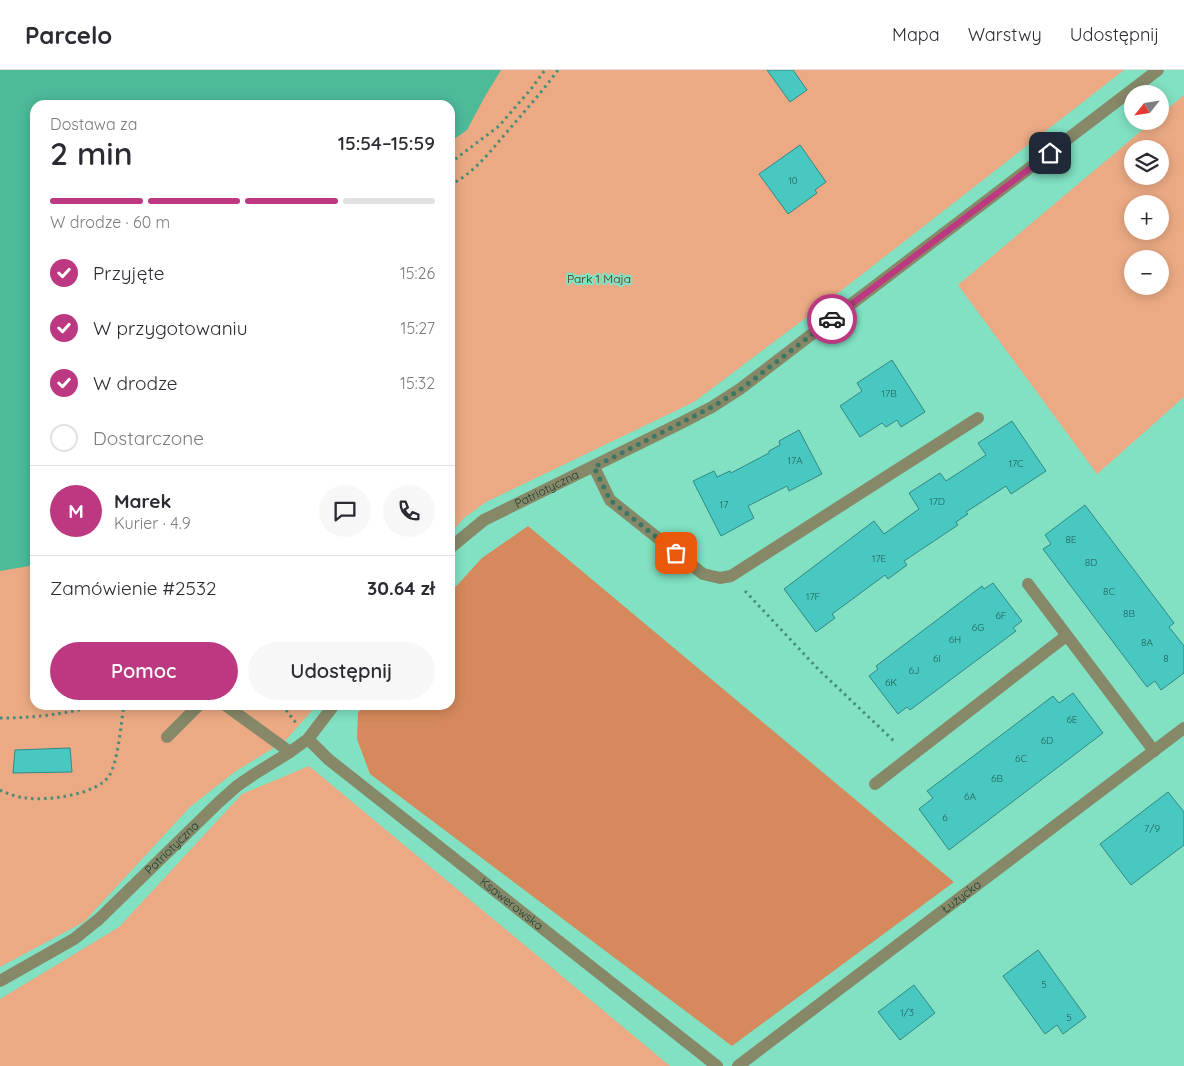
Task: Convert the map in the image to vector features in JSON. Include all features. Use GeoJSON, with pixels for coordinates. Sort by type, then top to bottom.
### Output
{"type":"FeatureCollection","features":[{"type":"Feature","properties":{"kind":"street","name":"Patriotyczna"},"geometry":{"type":"LineString","coordinates":[[455,544],[484,520],[683,422],[740,390],[1158,70]]}},
{"type":"Feature","properties":{"kind":"street"},"geometry":{"type":"LineString","coordinates":[[594,467],[610,500],[702,574],[720,578],[731,576],[978,418]]}},
{"type":"Feature","properties":{"kind":"street"},"geometry":{"type":"LineString","coordinates":[[1028,584],[1154,751]]}},
{"type":"Feature","properties":{"kind":"street"},"geometry":{"type":"LineString","coordinates":[[875,784],[1066,636]]}},
{"type":"Feature","properties":{"kind":"street"},"geometry":{"type":"LineString","coordinates":[[167,737],[194,710]]}},
{"type":"Feature","properties":{"kind":"street"},"geometry":{"type":"LineString","coordinates":[[232,710],[290,752]]}},
{"type":"Feature","properties":{"kind":"street","name":"Patriotyczna"},"geometry":{"type":"LineString","coordinates":[[0,981],[74,939],[100,919],[219,802],[253,774],[308,739],[330,710]]}},
{"type":"Feature","properties":{"kind":"street","name":"Łużycka"},"geometry":{"type":"LineString","coordinates":[[738,1066],[1184,728]]}},
{"type":"Feature","properties":{"kind":"street","name":"Ksawerowska"},"geometry":{"type":"LineString","coordinates":[[308,739],[328,759],[716,1066]]}},
{"type":"Feature","properties":{"kind":"path"},"geometry":{"type":"LineString","coordinates":[[455,159],[499,126],[545,70]]}},
{"type":"Feature","properties":{"kind":"path"},"geometry":{"type":"LineString","coordinates":[[455,182],[472,171],[484,159],[539,96],[558,70]]}},
{"type":"Feature","properties":{"kind":"path"},"geometry":{"type":"LineString","coordinates":[[744,591],[819,670],[910,757]]}},
{"type":"Feature","properties":{"kind":"path"},"geometry":{"type":"LineString","coordinates":[[0,718],[29,718],[76,710]]}},
{"type":"Feature","properties":{"kind":"path"},"geometry":{"type":"LineString","coordinates":[[0,790],[17,796],[42,799],[83,792],[102,784],[114,766],[123,710]]}},
{"type":"Feature","properties":{"kind":"green space","name":"Park 1 Maja"},"geometry":{"type":"Polygon","coordinates":[[[0,70],[1124,70],[815,311],[694,402],[486,502],[464,518],[455,528],[455,100],[30,100],[30,710],[313,710],[285,741],[236,771],[190,807],[84,922],[0,967],[0,70]]]}},
{"type":"Feature","properties":{"kind":"green space"},"geometry":{"type":"Polygon","coordinates":[[[1184,95],[1184,397],[1097,474],[958,285],[1124,145],[1124,185],[1169,185],[1169,140],[1130,140],[1142,130],[1169,130],[1169,108],[1184,95]]]}},
{"type":"Feature","properties":{"kind":"green space"},"geometry":{"type":"Polygon","coordinates":[[[309,766],[670,1066],[0,1066],[0,999],[119,927],[242,794],[309,766]]]}},
{"type":"Feature","properties":{"kind":"shaded area"},"geometry":{"type":"Polygon","coordinates":[[[0,70],[501,70],[467,130],[455,138],[455,100],[30,100],[30,566],[0,571],[0,70]]]}},
{"type":"Feature","properties":{"kind":"shaded area"},"geometry":{"type":"Polygon","coordinates":[[[528,526],[954,882],[732,1046],[370,774],[357,739],[358,713],[360,710],[455,710],[455,588],[482,558],[528,526]]]}},
{"type":"Feature","properties":{"kind":"building"},"geometry":{"type":"Polygon","coordinates":[[[767,70],[793,70],[807,90],[790,102],[767,70]]]}},
{"type":"Feature","properties":{"kind":"building"},"geometry":{"type":"Polygon","coordinates":[[[800,145],[826,182],[815,190],[817,193],[788,214],[759,174],[800,145]]]}},
{"type":"Feature","properties":{"kind":"building"},"geometry":{"type":"Polygon","coordinates":[[[892,360],[925,412],[901,427],[897,420],[886,427],[882,423],[860,437],[840,406],[862,391],[857,383],[892,360]]]}},
{"type":"Feature","properties":{"kind":"building"},"geometry":{"type":"Polygon","coordinates":[[[1012,421],[1046,471],[1011,494],[1006,486],[966,512],[968,514],[956,522],[958,525],[904,561],[907,565],[888,579],[885,575],[832,614],[835,618],[816,632],[784,589],[874,521],[884,534],[919,509],[909,493],[940,473],[946,481],[986,455],[978,443],[1012,421]]]}},
{"type":"Feature","properties":{"kind":"building"},"geometry":{"type":"Polygon","coordinates":[[[799,430],[822,474],[789,491],[787,486],[748,506],[754,518],[721,536],[693,481],[714,471],[717,477],[730,471],[731,473],[769,453],[769,451],[780,445],[779,441],[799,430]]]}},
{"type":"Feature","properties":{"kind":"building"},"geometry":{"type":"Polygon","coordinates":[[[1085,505],[1174,623],[1169,627],[1184,646],[1184,673],[1161,690],[1155,681],[1147,687],[1043,549],[1051,544],[1045,535],[1085,505]]]}},
{"type":"Feature","properties":{"kind":"building"},"geometry":{"type":"Polygon","coordinates":[[[993,583],[1022,621],[1013,628],[1016,631],[910,710],[907,707],[898,714],[869,676],[878,669],[876,666],[982,586],[984,589],[993,583]]]}},
{"type":"Feature","properties":{"kind":"building"},"geometry":{"type":"Polygon","coordinates":[[[1073,693],[1103,733],[949,850],[919,809],[933,798],[927,791],[1053,696],[1059,703],[1073,693]]]}},
{"type":"Feature","properties":{"kind":"building"},"geometry":{"type":"Polygon","coordinates":[[[70,748],[72,772],[13,773],[15,750],[70,748]]]}},
{"type":"Feature","properties":{"kind":"building"},"geometry":{"type":"Polygon","coordinates":[[[1168,792],[1184,812],[1184,845],[1131,885],[1100,844],[1168,792]]]}},
{"type":"Feature","properties":{"kind":"building"},"geometry":{"type":"Polygon","coordinates":[[[1038,950],[1086,1017],[1063,1034],[1057,1025],[1045,1034],[1003,976],[1038,950]]]}},
{"type":"Feature","properties":{"kind":"building"},"geometry":{"type":"Polygon","coordinates":[[[914,985],[935,1013],[900,1040],[878,1012],[914,985]]]}},
{"type":"Feature","properties":{"kind":"way so far"},"geometry":{"type":"LineString","coordinates":[[676,553],[610,500],[594,467],[712,407],[740,390],[832,319]]}},
{"type":"Feature","properties":{"kind":"route"},"geometry":{"type":"LineString","coordinates":[[832,319],[1050,153]]}}]}
